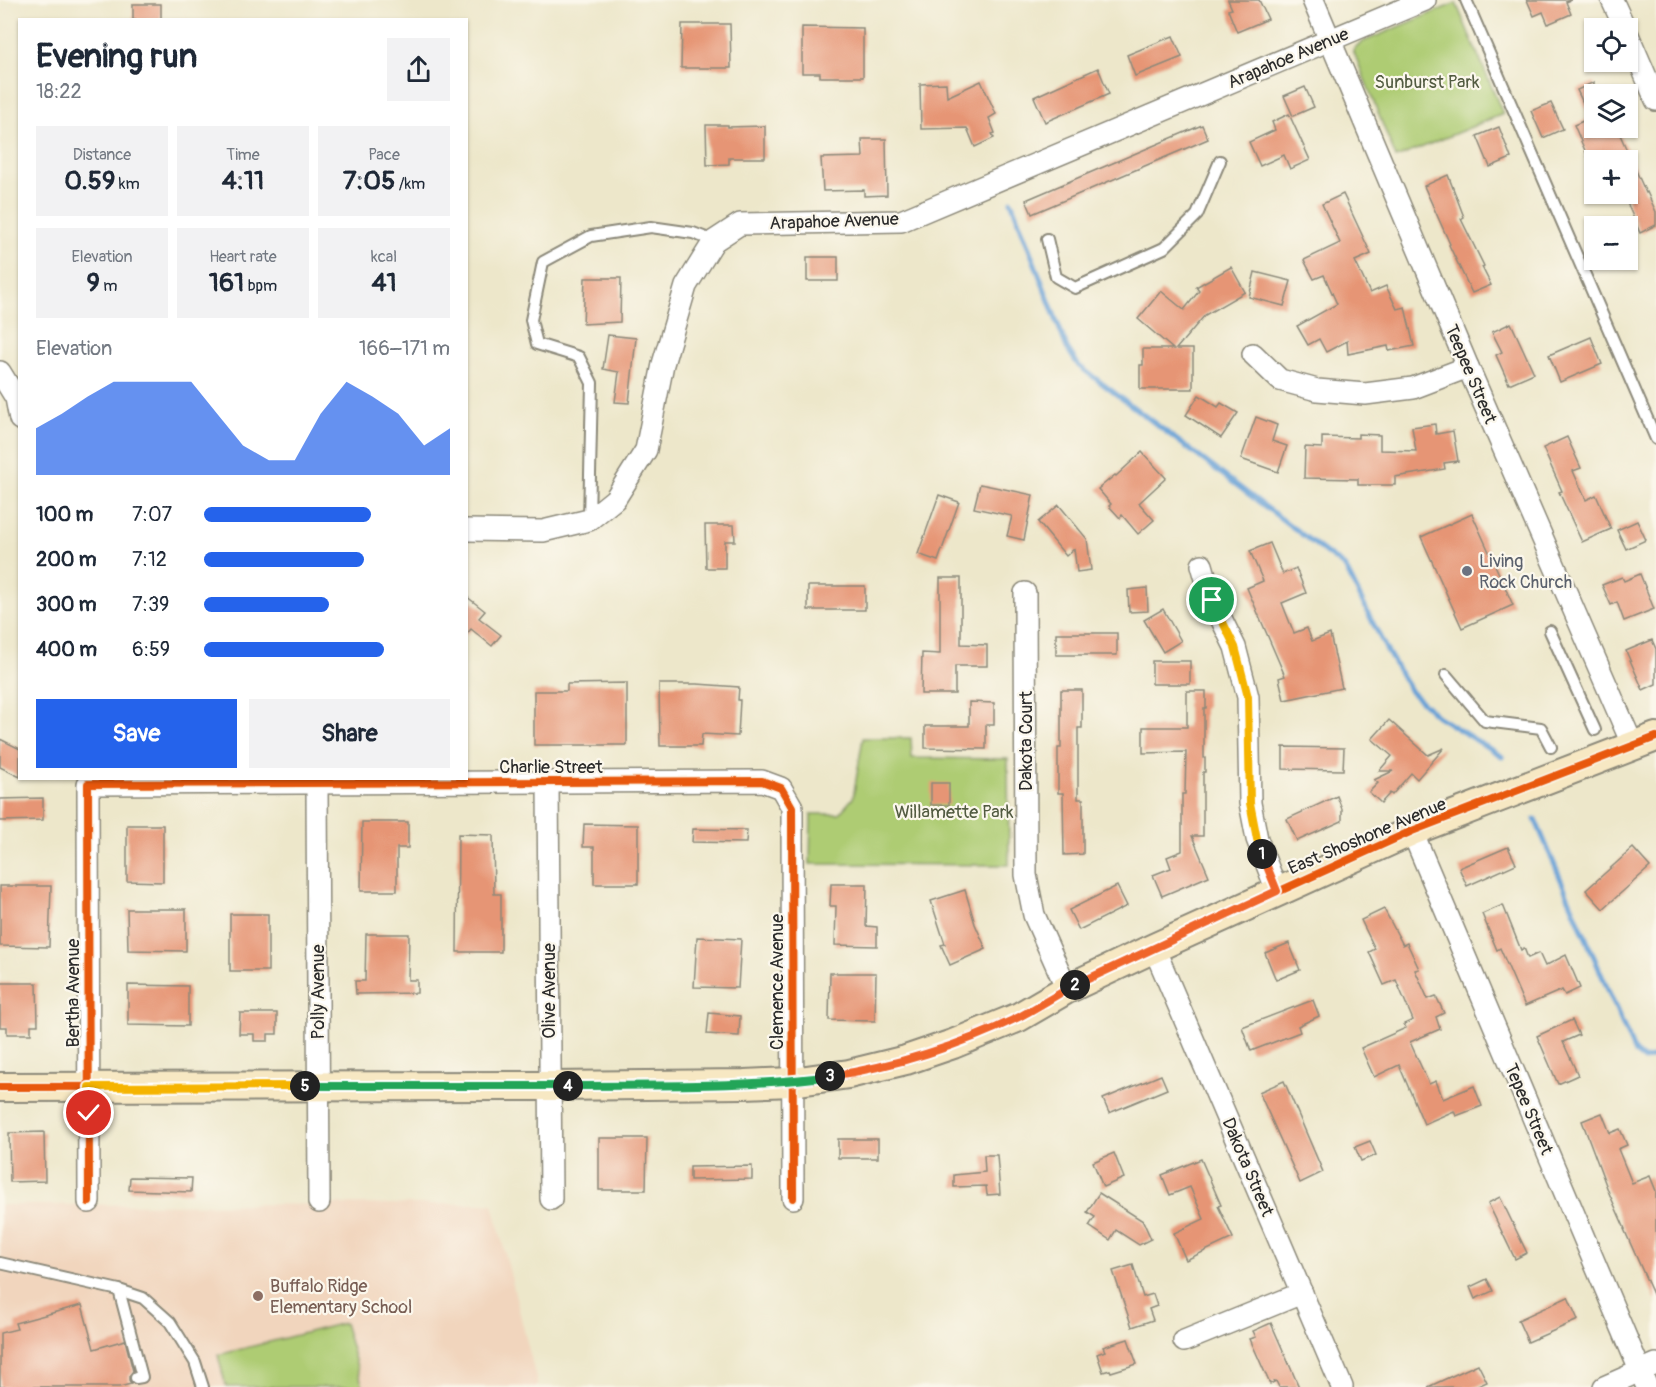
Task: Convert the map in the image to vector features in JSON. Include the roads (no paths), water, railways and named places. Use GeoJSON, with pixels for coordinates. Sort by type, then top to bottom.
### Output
{"type":"FeatureCollection","features":[{"type":"Feature","properties":{"kind":"street","name":"Teepee Street"},"geometry":{"type":"LineString","coordinates":[[1313,0],[1468,367],[1644,742]]}},
{"type":"Feature","properties":{"kind":"street","name":"Arapahoe Avenue"},"geometry":{"type":"LineString","coordinates":[[468,530],[543,531],[589,520],[615,499],[646,450],[663,364],[686,285],[714,241],[740,224],[901,221],[1425,0]]}},
{"type":"Feature","properties":{"kind":"street"},"geometry":{"type":"LineString","coordinates":[[1612,0],[1620,18]]}},
{"type":"Feature","properties":{"kind":"street"},"geometry":{"type":"LineString","coordinates":[[1638,58],[1656,100]]}},
{"type":"Feature","properties":{"kind":"street"},"geometry":{"type":"LineString","coordinates":[[1253,354],[1280,380],[1317,390],[1365,394],[1413,388],[1468,367]]}},
{"type":"Feature","properties":{"kind":"street"},"geometry":{"type":"LineString","coordinates":[[0,372],[16,398],[18,408]]}},
{"type":"Feature","properties":{"kind":"street"},"geometry":{"type":"LineString","coordinates":[[1203,565],[1212,600],[1235,647],[1248,697],[1250,803],[1257,839],[1277,891]]}},
{"type":"Feature","properties":{"kind":"street","name":"Dakota Court"},"geometry":{"type":"LineString","coordinates":[[1025,593],[1026,875],[1034,915],[1067,989]]}},
{"type":"Feature","properties":{"kind":"street","name":"East Shoshone Avenue"},"geometry":{"type":"LineString","coordinates":[[0,1087],[744,1084],[792,1082],[849,1074],[906,1060],[1019,1017],[1067,989],[1412,831],[1644,742]]}},
{"type":"Feature","properties":{"kind":"street","name":"Charlie Street"},"geometry":{"type":"LineString","coordinates":[[88,784],[762,781]]}},
{"type":"Feature","properties":{"kind":"street","name":"Clemence Avenue"},"geometry":{"type":"LineString","coordinates":[[762,781],[781,788],[792,807],[793,1198]]}},
{"type":"Feature","properties":{"kind":"street","name":"Polly Avenue"},"geometry":{"type":"LineString","coordinates":[[316,782],[320,1202]]}},
{"type":"Feature","properties":{"kind":"street","name":"Olive Avenue"},"geometry":{"type":"LineString","coordinates":[[548,782],[551,1199]]}},
{"type":"Feature","properties":{"kind":"street","name":"Bertha Avenue"},"geometry":{"type":"LineString","coordinates":[[88,784],[89,1202]]}},
{"type":"Feature","properties":{"kind":"street","name":"Tepee Street"},"geometry":{"type":"LineString","coordinates":[[1412,831],[1648,1374]]}},
{"type":"Feature","properties":{"kind":"street","name":"Dakota Street"},"geometry":{"type":"LineString","coordinates":[[1154,948],[1342,1387]]}},
{"type":"Feature","properties":{"kind":"street"},"geometry":{"type":"LineString","coordinates":[[1184,1341],[1302,1293]]}},
{"type":"Feature","properties":{"kind":"street"},"geometry":{"type":"LineString","coordinates":[[1604,1387],[1648,1374]]}},
{"type":"Feature","properties":{"kind":"lane"},"geometry":{"type":"LineString","coordinates":[[1466,0],[1656,439]]}},
{"type":"Feature","properties":{"kind":"lane"},"geometry":{"type":"LineString","coordinates":[[1047,239],[1056,277],[1075,288],[1164,248],[1197,215],[1220,161]]}},
{"type":"Feature","properties":{"kind":"lane"},"geometry":{"type":"LineString","coordinates":[[589,520],[592,383],[579,357],[537,344],[531,320],[543,262],[591,236],[651,227],[693,233],[714,241]]}},
{"type":"Feature","properties":{"kind":"lane"},"geometry":{"type":"LineString","coordinates":[[1550,631],[1595,730]]}},
{"type":"Feature","properties":{"kind":"lane"},"geometry":{"type":"LineString","coordinates":[[1446,675],[1485,721],[1541,728],[1551,747]]}},
{"type":"Feature","properties":{"kind":"lane"},"geometry":{"type":"LineString","coordinates":[[0,1263],[119,1290],[143,1298],[170,1322],[195,1362],[203,1387]]}},
{"type":"Feature","properties":{"kind":"lane"},"geometry":{"type":"LineString","coordinates":[[119,1290],[142,1377],[136,1378]]}},
{"type":"Feature","properties":{"kind":"waterway"},"geometry":{"type":"LineString","coordinates":[[1011,201],[1067,348],[1079,366],[1345,567],[1386,649],[1411,692],[1437,716],[1503,757]]}},
{"type":"Feature","properties":{"kind":"waterway"},"geometry":{"type":"LineString","coordinates":[[1535,819],[1635,1053],[1644,1060],[1656,1056]]}},
{"type":"Feature","properties":{"kind":"place","name":"Living Rock Church"},"geometry":{"type":"Point","coordinates":[1467,571]}},
{"type":"Feature","properties":{"kind":"place","name":"Buffalo Ridge Elementary School"},"geometry":{"type":"Point","coordinates":[258,1296]}},
{"type":"Feature","properties":{"kind":"park label","name":"Sunburst Park"},"geometry":{"type":"Point","coordinates":[1427,82]}},
{"type":"Feature","properties":{"kind":"park label","name":"Willamette Park"},"geometry":{"type":"Point","coordinates":[954,812]}}]}
